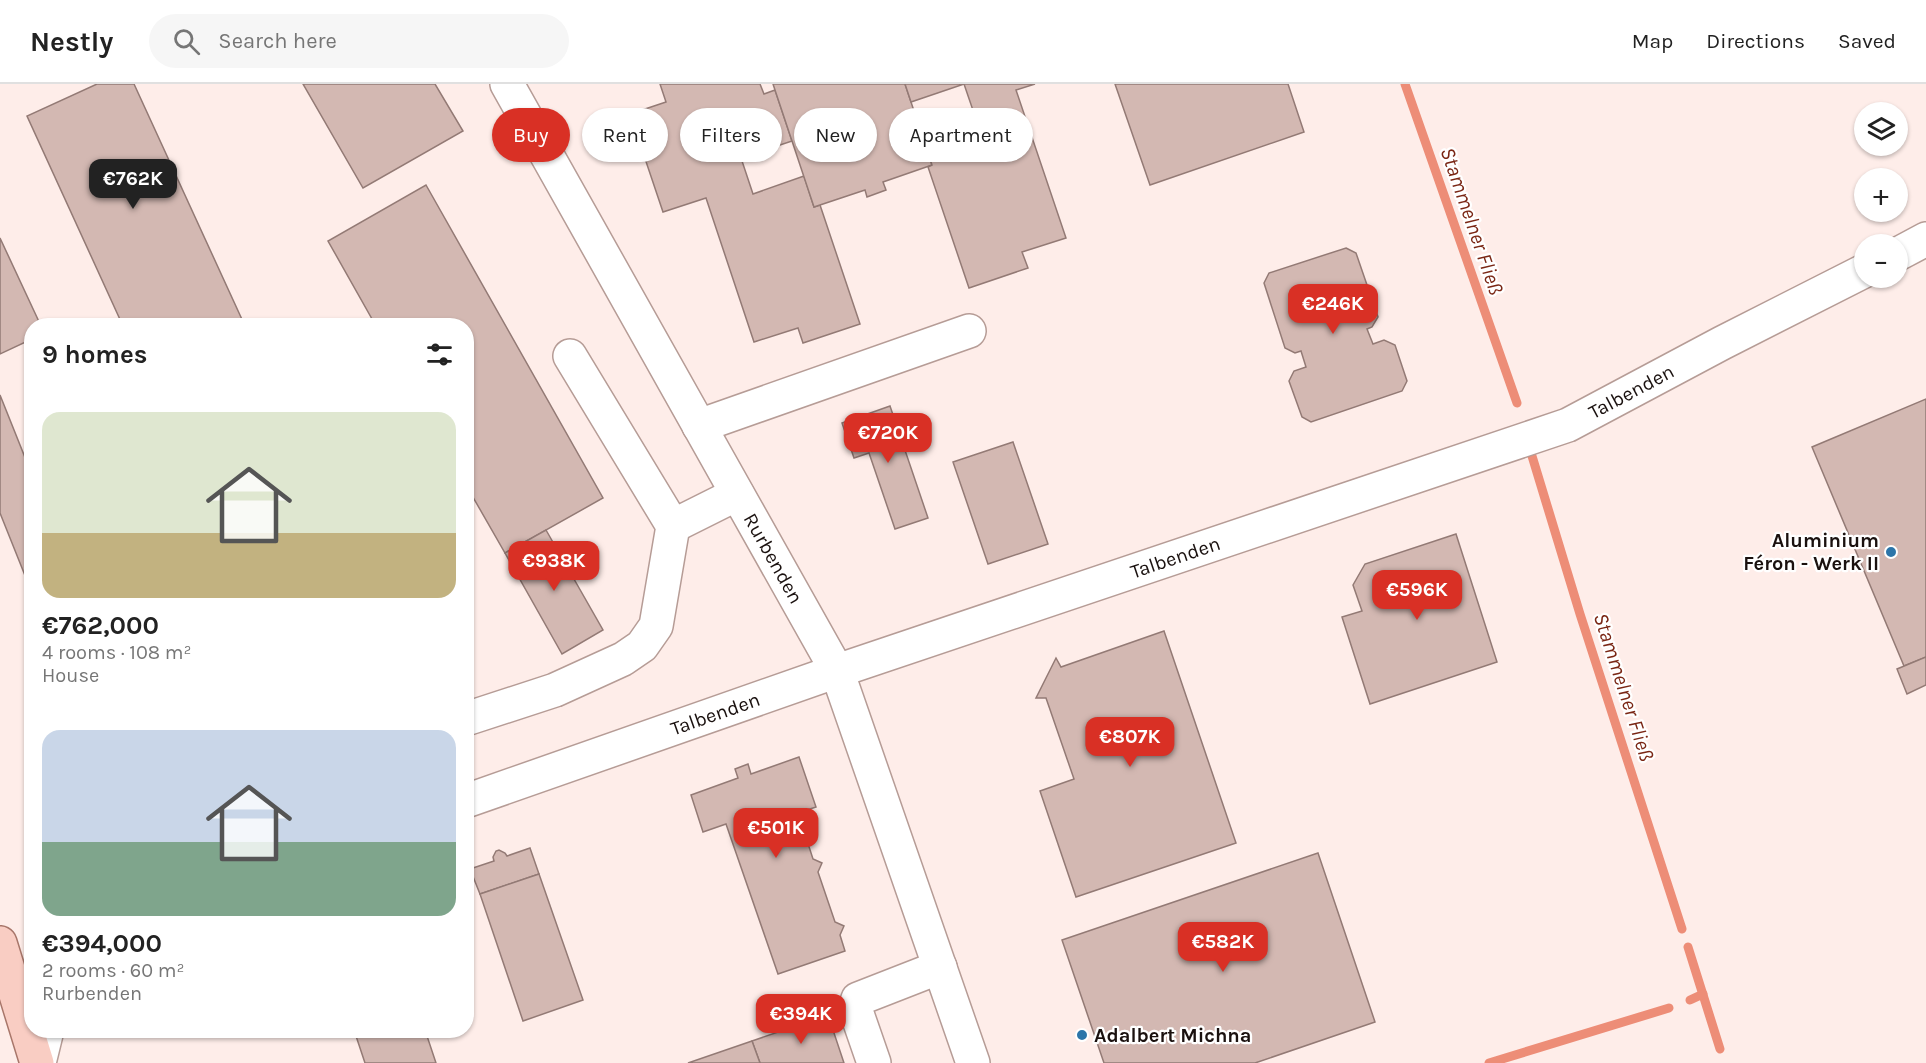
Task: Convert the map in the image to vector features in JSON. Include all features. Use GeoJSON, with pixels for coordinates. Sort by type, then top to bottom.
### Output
{"type":"FeatureCollection","features":[{"type":"Feature","properties":{"kind":"main road"},"geometry":{"type":"LineString","coordinates":[[0,943],[24,1019]]}},
{"type":"Feature","properties":{"kind":"main road"},"geometry":{"type":"LineString","coordinates":[[30,1038],[38,1063]]}},
{"type":"Feature","properties":{"kind":"street","name":"Rurbenden"},"geometry":{"type":"LineString","coordinates":[[507,84],[837,671],[973,1063]]}},
{"type":"Feature","properties":{"kind":"street"},"geometry":{"type":"LineString","coordinates":[[1908,249],[1926,239]]}},
{"type":"Feature","properties":{"kind":"street","name":"Talbenden"},"geometry":{"type":"LineString","coordinates":[[474,798],[837,671],[1568,425],[1854,275]]}},
{"type":"Feature","properties":{"kind":"street"},"geometry":{"type":"LineString","coordinates":[[699,426],[969,331]]}},
{"type":"Feature","properties":{"kind":"street"},"geometry":{"type":"LineString","coordinates":[[474,716],[555,690],[623,659],[642,646],[656,626],[673,526],[570,356]]}},
{"type":"Feature","properties":{"kind":"street"},"geometry":{"type":"LineString","coordinates":[[673,526],[737,494]]}},
{"type":"Feature","properties":{"kind":"street"},"geometry":{"type":"LineString","coordinates":[[874,1063],[855,1008],[858,999],[940,967]]}},
{"type":"Feature","properties":{"kind":"street"},"geometry":{"type":"LineString","coordinates":[[38,1063],[45,1038]]}},
{"type":"Feature","properties":{"kind":"building"},"geometry":{"type":"Polygon","coordinates":[[[97,84],[134,84],[241,318],[119,318],[27,116],[97,84]]]}},
{"type":"Feature","properties":{"kind":"building"},"geometry":{"type":"Polygon","coordinates":[[[303,84],[435,84],[463,131],[363,188],[303,84]]]}},
{"type":"Feature","properties":{"kind":"building"},"geometry":{"type":"Polygon","coordinates":[[[660,84],[760,84],[764,94],[775,90],[781,108],[680,108],[680,162],[742,162],[753,194],[804,176],[814,207],[820,205],[860,324],[803,343],[798,328],[754,342],[706,198],[663,212],[646,162],[668,162],[668,108],[648,108],[666,102],[660,84]]]}},
{"type":"Feature","properties":{"kind":"building"},"geometry":{"type":"Polygon","coordinates":[[[773,84],[905,84],[913,108],[889,108],[889,162],[931,162],[932,165],[883,182],[886,190],[867,197],[865,190],[814,207],[799,162],[877,162],[877,108],[794,108],[794,147],[773,84]]]}},
{"type":"Feature","properties":{"kind":"building"},"geometry":{"type":"Polygon","coordinates":[[[905,84],[964,84],[911,102],[905,84]]]}},
{"type":"Feature","properties":{"kind":"building"},"geometry":{"type":"Polygon","coordinates":[[[964,84],[1035,84],[1016,90],[1022,108],[972,108],[964,84]]]}},
{"type":"Feature","properties":{"kind":"building"},"geometry":{"type":"Polygon","coordinates":[[[1115,84],[1288,84],[1304,132],[1150,185],[1115,84]]]}},
{"type":"Feature","properties":{"kind":"building"},"geometry":{"type":"Polygon","coordinates":[[[782,111],[792,141],[782,144],[782,111]]]}},
{"type":"Feature","properties":{"kind":"building"},"geometry":{"type":"Polygon","coordinates":[[[1033,140],[1066,238],[1022,252],[1028,268],[969,288],[928,167],[932,165],[931,162],[1033,162],[1033,140]]]}},
{"type":"Feature","properties":{"kind":"building"},"geometry":{"type":"Polygon","coordinates":[[[426,185],[603,498],[505,553],[474,499],[474,318],[371,318],[328,241],[426,185]]]}},
{"type":"Feature","properties":{"kind":"building"},"geometry":{"type":"Polygon","coordinates":[[[0,238],[37,318],[24,318],[24,343],[0,354],[0,238]]]}},
{"type":"Feature","properties":{"kind":"building"},"geometry":{"type":"Polygon","coordinates":[[[1346,248],[1356,253],[1378,317],[1372,327],[1367,329],[1373,344],[1384,340],[1395,345],[1407,381],[1402,391],[1311,422],[1302,417],[1289,381],[1294,371],[1306,367],[1301,351],[1295,353],[1285,348],[1264,283],[1269,273],[1346,248]]]}},
{"type":"Feature","properties":{"kind":"building"},"geometry":{"type":"Polygon","coordinates":[[[0,395],[24,455],[24,573],[0,513],[0,395]]]}},
{"type":"Feature","properties":{"kind":"building","name":"Aluminium Féron - Werk II"},"geometry":{"type":"Polygon","coordinates":[[[1926,399],[1926,657],[1904,666],[1812,447],[1926,399]]]}},
{"type":"Feature","properties":{"kind":"building"},"geometry":{"type":"Polygon","coordinates":[[[890,406],[928,518],[895,529],[869,453],[854,458],[842,423],[890,406]]]}},
{"type":"Feature","properties":{"kind":"building"},"geometry":{"type":"Polygon","coordinates":[[[1013,442],[1048,544],[988,564],[953,462],[1013,442]]]}},
{"type":"Feature","properties":{"kind":"building"},"geometry":{"type":"Polygon","coordinates":[[[546,530],[603,630],[562,654],[505,553],[546,530]]]}},
{"type":"Feature","properties":{"kind":"building"},"geometry":{"type":"Polygon","coordinates":[[[1456,534],[1497,662],[1370,704],[1342,617],[1362,611],[1353,585],[1365,564],[1456,534]]]}},
{"type":"Feature","properties":{"kind":"building"},"geometry":{"type":"Polygon","coordinates":[[[1164,631],[1236,843],[1076,897],[1040,791],[1074,779],[1046,698],[1036,698],[1056,658],[1061,667],[1164,631]]]}},
{"type":"Feature","properties":{"kind":"building"},"geometry":{"type":"Polygon","coordinates":[[[1926,657],[1926,685],[1907,694],[1897,669],[1926,657]]]}},
{"type":"Feature","properties":{"kind":"building"},"geometry":{"type":"Polygon","coordinates":[[[799,757],[816,807],[798,813],[813,859],[822,863],[818,872],[835,922],[844,926],[840,935],[845,951],[778,974],[726,824],[703,832],[691,795],[738,778],[735,769],[748,764],[751,774],[799,757]]]}},
{"type":"Feature","properties":{"kind":"building"},"geometry":{"type":"Polygon","coordinates":[[[530,848],[539,874],[480,894],[474,879],[474,868],[494,861],[496,851],[499,850],[507,856],[530,848]]]}},
{"type":"Feature","properties":{"kind":"building"},"geometry":{"type":"Polygon","coordinates":[[[1318,853],[1375,1022],[1255,1063],[1104,1063],[1062,940],[1318,853]]]}},
{"type":"Feature","properties":{"kind":"building"},"geometry":{"type":"Polygon","coordinates":[[[539,874],[583,1000],[523,1021],[480,894],[539,874]]]}},
{"type":"Feature","properties":{"kind":"building"},"geometry":{"type":"Polygon","coordinates":[[[828,1015],[844,1063],[760,1063],[752,1041],[828,1015]]]}},
{"type":"Feature","properties":{"kind":"building"},"geometry":{"type":"Polygon","coordinates":[[[357,1038],[428,1038],[436,1063],[365,1063],[357,1038]]]}},
{"type":"Feature","properties":{"kind":"building"},"geometry":{"type":"Polygon","coordinates":[[[752,1041],[760,1063],[688,1063],[752,1041]]]}},
{"type":"Feature","properties":{"kind":"waterway","name":"Stammelner Fließ"},"geometry":{"type":"LineString","coordinates":[[1405,84],[1517,403]]}},
{"type":"Feature","properties":{"kind":"waterway","name":"Stammelner Fließ"},"geometry":{"type":"LineString","coordinates":[[1532,456],[1580,614],[1682,929]]}},
{"type":"Feature","properties":{"kind":"waterway","name":"Stammelner Fließ"},"geometry":{"type":"LineString","coordinates":[[1688,947],[1720,1049]]}},
{"type":"Feature","properties":{"kind":"waterway"},"geometry":{"type":"LineString","coordinates":[[1690,1000],[1703,994]]}},
{"type":"Feature","properties":{"kind":"waterway"},"geometry":{"type":"LineString","coordinates":[[1489,1063],[1669,1008]]}},
{"type":"Feature","properties":{"kind":"place","name":"Aluminium Féron - Werk II"},"geometry":{"type":"Point","coordinates":[1891,552]}},
{"type":"Feature","properties":{"kind":"place","name":"Adalbert Michna"},"geometry":{"type":"Point","coordinates":[1082,1035]}}]}
